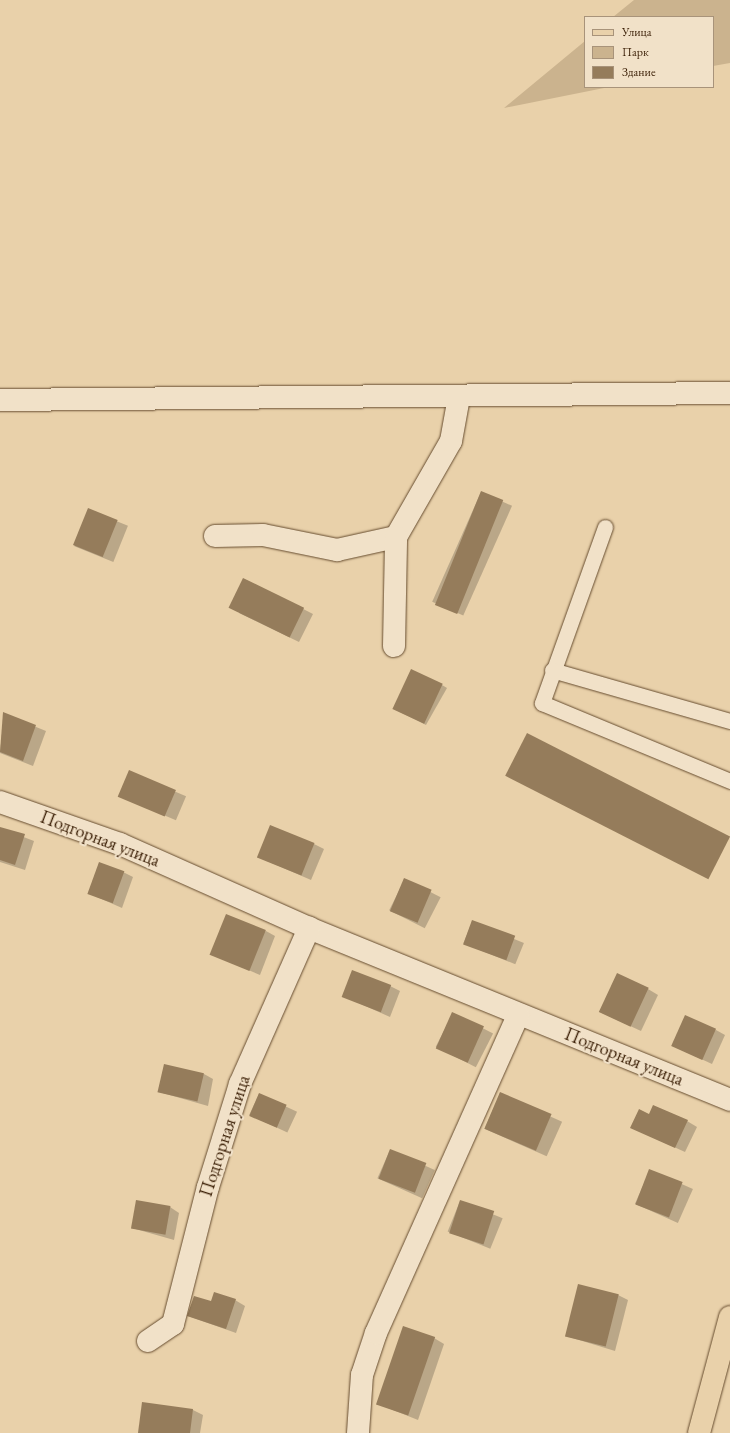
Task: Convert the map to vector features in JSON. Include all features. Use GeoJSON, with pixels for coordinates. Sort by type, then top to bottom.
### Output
{"type":"FeatureCollection","features":[{"type":"Feature","properties":{"kind":"main road"},"geometry":{"type":"LineString","coordinates":[[699,1433],[730,1317]]}},
{"type":"Feature","properties":{"kind":"street"},"geometry":{"type":"LineString","coordinates":[[0,400],[459,397],[730,393]]}},
{"type":"Feature","properties":{"kind":"street"},"geometry":{"type":"LineString","coordinates":[[394,646],[396,537],[451,441],[459,397]]}},
{"type":"Feature","properties":{"kind":"street"},"geometry":{"type":"LineString","coordinates":[[214,536],[263,536],[337,550],[396,537]]}},
{"type":"Feature","properties":{"kind":"street","name":"Подгорная улица"},"geometry":{"type":"LineString","coordinates":[[0,802],[120,844],[309,928],[518,1015],[730,1100]]}},
{"type":"Feature","properties":{"kind":"street","name":"Подгорная улица"},"geometry":{"type":"LineString","coordinates":[[148,1341],[173,1324],[208,1186],[240,1084],[309,928]]}},
{"type":"Feature","properties":{"kind":"street"},"geometry":{"type":"LineString","coordinates":[[358,1433],[362,1375],[376,1332],[518,1015]]}},
{"type":"Feature","properties":{"kind":"lane"},"geometry":{"type":"LineString","coordinates":[[605,527],[552,670],[542,703],[730,781]]}},
{"type":"Feature","properties":{"kind":"lane"},"geometry":{"type":"LineString","coordinates":[[552,670],[730,721]]}},
{"type":"Feature","properties":{"kind":"green space"},"geometry":{"type":"Polygon","coordinates":[[[634,0],[730,0],[730,63],[714,66],[714,16],[614,16],[634,0]]]}},
{"type":"Feature","properties":{"kind":"green space"},"geometry":{"type":"Polygon","coordinates":[[[584,42],[584,88],[604,88],[504,108],[584,42]]]}},
{"type":"Feature","properties":{"kind":"building"},"geometry":{"type":"Polygon","coordinates":[[[481,491],[503,500],[457,614],[435,605],[481,491]]]}},
{"type":"Feature","properties":{"kind":"building"},"geometry":{"type":"Polygon","coordinates":[[[88,508],[118,520],[103,557],[73,545],[88,508]]]}},
{"type":"Feature","properties":{"kind":"building"},"geometry":{"type":"Polygon","coordinates":[[[243,578],[304,608],[290,637],[229,608],[243,578]]]}},
{"type":"Feature","properties":{"kind":"building"},"geometry":{"type":"Polygon","coordinates":[[[411,669],[443,684],[424,724],[392,709],[411,669]]]}},
{"type":"Feature","properties":{"kind":"building"},"geometry":{"type":"Polygon","coordinates":[[[3,712],[36,725],[23,761],[0,752],[3,712]]]}},
{"type":"Feature","properties":{"kind":"building"},"geometry":{"type":"Polygon","coordinates":[[[527,733],[730,836],[708,879],[505,776],[527,733]]]}},
{"type":"Feature","properties":{"kind":"building"},"geometry":{"type":"Polygon","coordinates":[[[129,770],[176,790],[165,817],[118,797],[129,770]]]}},
{"type":"Feature","properties":{"kind":"building"},"geometry":{"type":"Polygon","coordinates":[[[270,825],[315,843],[301,875],[257,857],[270,825]]]}},
{"type":"Feature","properties":{"kind":"building"},"geometry":{"type":"Polygon","coordinates":[[[0,827],[25,834],[15,865],[0,860],[0,827]]]}},
{"type":"Feature","properties":{"kind":"building"},"geometry":{"type":"Polygon","coordinates":[[[99,862],[124,871],[113,903],[87,894],[99,862]]]}},
{"type":"Feature","properties":{"kind":"building"},"geometry":{"type":"Polygon","coordinates":[[[404,878],[432,890],[418,923],[390,911],[404,878]]]}},
{"type":"Feature","properties":{"kind":"building"},"geometry":{"type":"Polygon","coordinates":[[[226,914],[266,930],[249,971],[210,955],[226,914]]]}},
{"type":"Feature","properties":{"kind":"building"},"geometry":{"type":"Polygon","coordinates":[[[472,920],[515,936],[506,960],[463,944],[472,920]]]}},
{"type":"Feature","properties":{"kind":"building"},"geometry":{"type":"Polygon","coordinates":[[[352,970],[391,985],[381,1012],[342,997],[352,970]]]}},
{"type":"Feature","properties":{"kind":"building"},"geometry":{"type":"Polygon","coordinates":[[[617,973],[649,988],[631,1027],[599,1012],[617,973]]]}},
{"type":"Feature","properties":{"kind":"building"},"geometry":{"type":"Polygon","coordinates":[[[452,1012],[484,1026],[468,1063],[436,1049],[452,1012]]]}},
{"type":"Feature","properties":{"kind":"building"},"geometry":{"type":"Polygon","coordinates":[[[685,1015],[716,1029],[702,1060],[671,1046],[685,1015]]]}},
{"type":"Feature","properties":{"kind":"building"},"geometry":{"type":"Polygon","coordinates":[[[164,1064],[204,1073],[197,1101],[157,1092],[164,1064]]]}},
{"type":"Feature","properties":{"kind":"building"},"geometry":{"type":"Polygon","coordinates":[[[500,1092],[552,1114],[536,1151],[484,1129],[500,1092]]]}},
{"type":"Feature","properties":{"kind":"building"},"geometry":{"type":"Polygon","coordinates":[[[259,1093],[287,1105],[277,1128],[249,1116],[259,1093]]]}},
{"type":"Feature","properties":{"kind":"building"},"geometry":{"type":"Polygon","coordinates":[[[653,1105],[688,1120],[675,1148],[630,1128],[639,1109],[649,1114],[653,1105]]]}},
{"type":"Feature","properties":{"kind":"building"},"geometry":{"type":"Polygon","coordinates":[[[390,1149],[426,1163],[415,1193],[379,1179],[390,1149]]]}},
{"type":"Feature","properties":{"kind":"building"},"geometry":{"type":"Polygon","coordinates":[[[649,1169],[683,1182],[669,1217],[635,1204],[649,1169]]]}},
{"type":"Feature","properties":{"kind":"building"},"geometry":{"type":"Polygon","coordinates":[[[136,1200],[170,1206],[165,1235],[131,1229],[136,1200]]]}},
{"type":"Feature","properties":{"kind":"building"},"geometry":{"type":"Polygon","coordinates":[[[460,1200],[494,1211],[483,1244],[449,1233],[460,1200]]]}},
{"type":"Feature","properties":{"kind":"building"},"geometry":{"type":"Polygon","coordinates":[[[578,1284],[619,1294],[606,1347],[565,1336],[578,1284]]]}},
{"type":"Feature","properties":{"kind":"building"},"geometry":{"type":"Polygon","coordinates":[[[214,1292],[236,1299],[226,1329],[187,1316],[194,1296],[211,1301],[214,1292]]]}},
{"type":"Feature","properties":{"kind":"building"},"geometry":{"type":"Polygon","coordinates":[[[403,1326],[435,1337],[408,1416],[376,1404],[403,1326]]]}},
{"type":"Feature","properties":{"kind":"building"},"geometry":{"type":"Polygon","coordinates":[[[142,1402],[193,1409],[190,1433],[138,1433],[142,1402]]]}}]}
